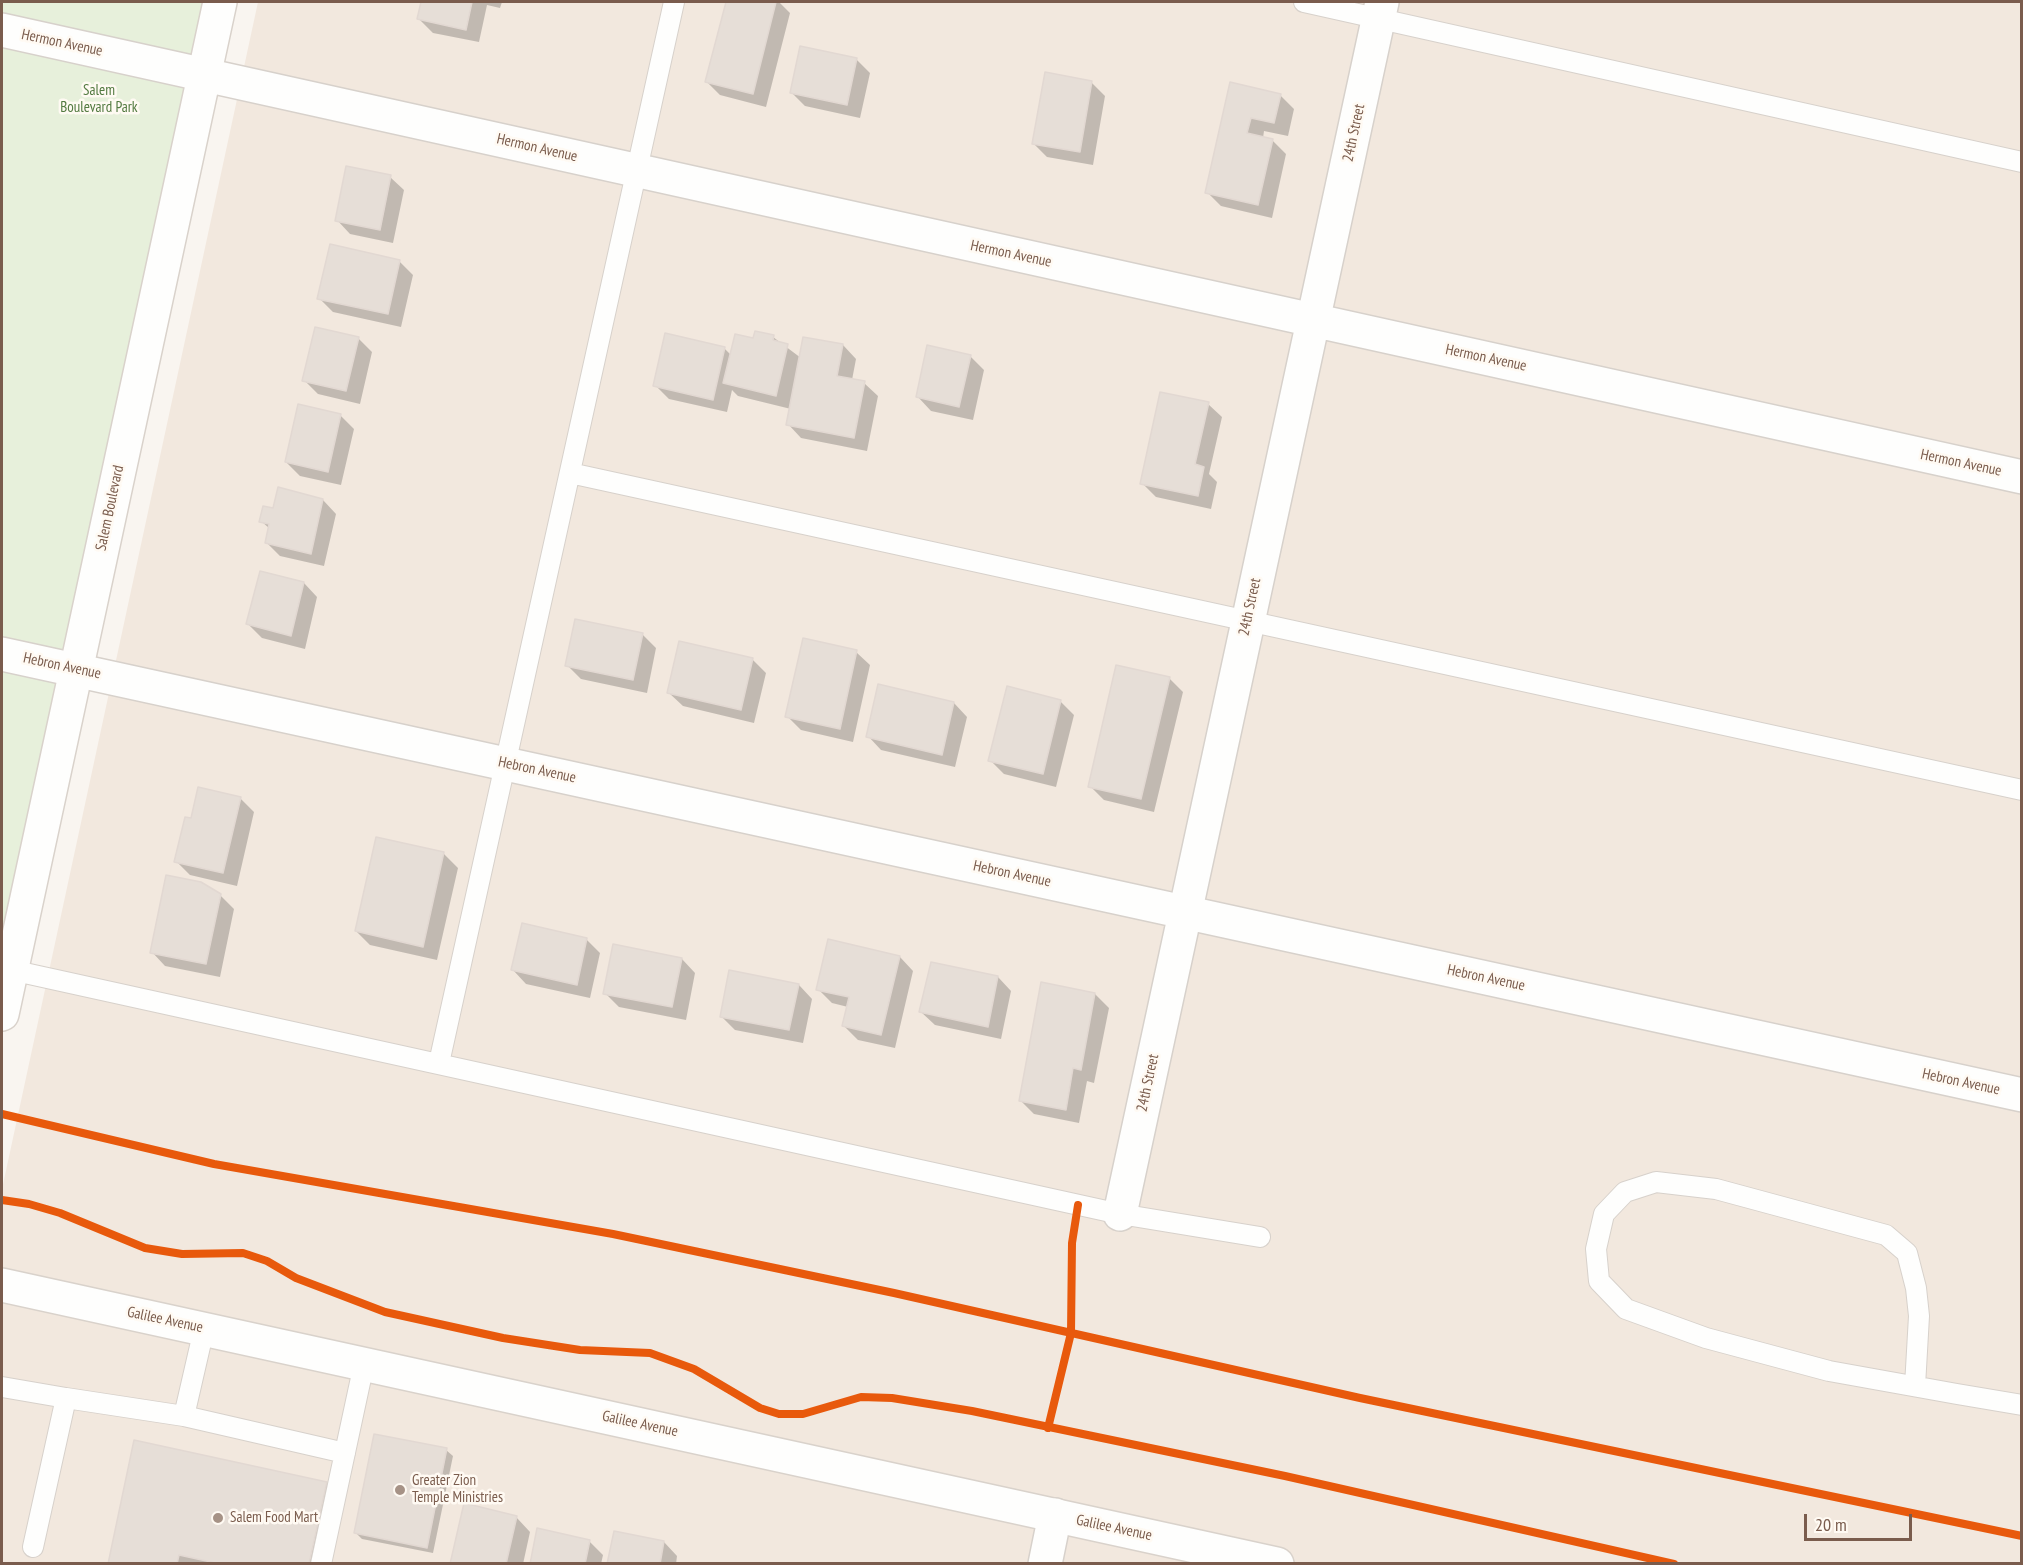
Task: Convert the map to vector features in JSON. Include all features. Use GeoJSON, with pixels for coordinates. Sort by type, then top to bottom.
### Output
{"type":"FeatureCollection","features":[{"type":"Feature","properties":{"kind":"street","name":"Salem Boulevard"},"geometry":{"type":"LineString","coordinates":[[2,1014],[220,2]]}},
{"type":"Feature","properties":{"kind":"street","name":"24th Street"},"geometry":{"type":"LineString","coordinates":[[1120,1214],[1381,10]]}},
{"type":"Feature","properties":{"kind":"street","name":"Hermon Avenue"},"geometry":{"type":"LineString","coordinates":[[2,30],[2022,477]]}},
{"type":"Feature","properties":{"kind":"street","name":"Hebron Avenue"},"geometry":{"type":"LineString","coordinates":[[2,654],[2022,1095]]}},
{"type":"Feature","properties":{"kind":"street","name":"Galilee Avenue"},"geometry":{"type":"LineString","coordinates":[[2,1285],[1278,1563]]}},
{"type":"Feature","properties":{"kind":"street"},"geometry":{"type":"LineString","coordinates":[[1045,1563],[1055,1515]]}},
{"type":"Feature","properties":{"kind":"lane"},"geometry":{"type":"LineString","coordinates":[[439,1063],[674,2]]}},
{"type":"Feature","properties":{"kind":"lane"},"geometry":{"type":"LineString","coordinates":[[1304,2],[1381,10],[2022,162]]}},
{"type":"Feature","properties":{"kind":"lane"},"geometry":{"type":"LineString","coordinates":[[570,473],[2022,790]]}},
{"type":"Feature","properties":{"kind":"lane"},"geometry":{"type":"LineString","coordinates":[[11,970],[1120,1214],[1260,1237]]}},
{"type":"Feature","properties":{"kind":"lane"},"geometry":{"type":"LineString","coordinates":[[1915,1386],[1919,1316],[1916,1288],[1907,1253],[1886,1235],[1716,1189],[1656,1182],[1625,1192],[1604,1214],[1596,1249],[1599,1281],[1626,1309],[1717,1341],[1829,1371],[2022,1405]]}},
{"type":"Feature","properties":{"kind":"lane"},"geometry":{"type":"LineString","coordinates":[[184,1416],[204,1329]]}},
{"type":"Feature","properties":{"kind":"lane"},"geometry":{"type":"LineString","coordinates":[[321,1563],[364,1364]]}},
{"type":"Feature","properties":{"kind":"lane"},"geometry":{"type":"LineString","coordinates":[[2,1387],[184,1416],[345,1453]]}},
{"type":"Feature","properties":{"kind":"lane"},"geometry":{"type":"LineString","coordinates":[[33,1547],[66,1398]]}},
{"type":"Feature","properties":{"kind":"shaded area"},"geometry":{"type":"Polygon","coordinates":[[[258,2],[2021,2],[2021,1563],[2,1564],[2,1189],[258,2]]]}},
{"type":"Feature","properties":{"kind":"green space","name":"Salem Boulevard Park"},"geometry":{"type":"Polygon","coordinates":[[[2,2],[220,2],[2,1010],[2,2]]]}},
{"type":"Feature","properties":{"kind":"building"},"geometry":{"type":"Polygon","coordinates":[[[421,2],[472,2],[466,30],[417,19],[421,2]]]}},
{"type":"Feature","properties":{"kind":"building"},"geometry":{"type":"Polygon","coordinates":[[[726,2],[776,2],[753,94],[705,82],[726,2]]]}},
{"type":"Feature","properties":{"kind":"building"},"geometry":{"type":"Polygon","coordinates":[[[800,46],[857,58],[847,105],[790,93],[800,46]]]}},
{"type":"Feature","properties":{"kind":"building"},"geometry":{"type":"Polygon","coordinates":[[[1045,72],[1092,81],[1080,152],[1032,144],[1045,72]]]}},
{"type":"Feature","properties":{"kind":"building"},"geometry":{"type":"Polygon","coordinates":[[[1230,82],[1281,94],[1274,123],[1251,118],[1247,133],[1273,139],[1258,205],[1205,193],[1230,82]]]}},
{"type":"Feature","properties":{"kind":"building"},"geometry":{"type":"Polygon","coordinates":[[[346,166],[391,175],[380,230],[335,221],[346,166]]]}},
{"type":"Feature","properties":{"kind":"building"},"geometry":{"type":"Polygon","coordinates":[[[330,244],[400,260],[388,314],[317,299],[330,244]]]}},
{"type":"Feature","properties":{"kind":"building"},"geometry":{"type":"Polygon","coordinates":[[[315,327],[359,337],[346,391],[302,381],[315,327]]]}},
{"type":"Feature","properties":{"kind":"building"},"geometry":{"type":"Polygon","coordinates":[[[755,331],[774,335],[773,340],[788,344],[776,396],[723,383],[735,334],[753,338],[755,331]]]}},
{"type":"Feature","properties":{"kind":"building"},"geometry":{"type":"Polygon","coordinates":[[[665,333],[725,347],[713,400],[653,386],[665,333]]]}},
{"type":"Feature","properties":{"kind":"building"},"geometry":{"type":"Polygon","coordinates":[[[803,337],[843,344],[837,376],[865,381],[854,438],[786,425],[803,337]]]}},
{"type":"Feature","properties":{"kind":"building"},"geometry":{"type":"Polygon","coordinates":[[[927,345],[971,355],[959,407],[916,397],[927,345]]]}},
{"type":"Feature","properties":{"kind":"building"},"geometry":{"type":"Polygon","coordinates":[[[1160,392],[1209,402],[1195,464],[1204,467],[1198,496],[1140,484],[1160,392]]]}},
{"type":"Feature","properties":{"kind":"building"},"geometry":{"type":"Polygon","coordinates":[[[298,404],[341,414],[328,472],[285,462],[298,404]]]}},
{"type":"Feature","properties":{"kind":"building"},"geometry":{"type":"Polygon","coordinates":[[[278,487],[323,499],[311,554],[265,543],[269,524],[259,522],[263,506],[273,508],[278,487]]]}},
{"type":"Feature","properties":{"kind":"building"},"geometry":{"type":"Polygon","coordinates":[[[260,571],[304,582],[291,636],[246,624],[260,571]]]}},
{"type":"Feature","properties":{"kind":"building"},"geometry":{"type":"Polygon","coordinates":[[[575,619],[643,633],[633,680],[565,666],[575,619]]]}},
{"type":"Feature","properties":{"kind":"building"},"geometry":{"type":"Polygon","coordinates":[[[803,638],[857,650],[840,729],[785,717],[803,638]]]}},
{"type":"Feature","properties":{"kind":"building"},"geometry":{"type":"Polygon","coordinates":[[[679,641],[753,658],[741,710],[667,693],[679,641]]]}},
{"type":"Feature","properties":{"kind":"building"},"geometry":{"type":"Polygon","coordinates":[[[1116,665],[1170,677],[1141,799],[1088,787],[1116,665]]]}},
{"type":"Feature","properties":{"kind":"building"},"geometry":{"type":"Polygon","coordinates":[[[878,684],[954,702],[942,755],[866,737],[878,684]]]}},
{"type":"Feature","properties":{"kind":"building"},"geometry":{"type":"Polygon","coordinates":[[[1007,686],[1061,700],[1043,774],[988,761],[1007,686]]]}},
{"type":"Feature","properties":{"kind":"building"},"geometry":{"type":"Polygon","coordinates":[[[198,787],[241,797],[223,873],[174,862],[185,817],[191,818],[198,787]]]}},
{"type":"Feature","properties":{"kind":"building"},"geometry":{"type":"Polygon","coordinates":[[[376,837],[444,852],[423,947],[355,931],[376,837]]]}},
{"type":"Feature","properties":{"kind":"building"},"geometry":{"type":"Polygon","coordinates":[[[166,875],[201,882],[221,894],[206,964],[150,953],[166,875]]]}},
{"type":"Feature","properties":{"kind":"building"},"geometry":{"type":"Polygon","coordinates":[[[522,923],[587,938],[577,985],[511,970],[522,923]]]}},
{"type":"Feature","properties":{"kind":"building"},"geometry":{"type":"Polygon","coordinates":[[[828,939],[900,956],[881,1035],[842,1026],[849,997],[816,990],[828,939]]]}},
{"type":"Feature","properties":{"kind":"building"},"geometry":{"type":"Polygon","coordinates":[[[613,944],[682,958],[672,1007],[603,994],[613,944]]]}},
{"type":"Feature","properties":{"kind":"building"},"geometry":{"type":"Polygon","coordinates":[[[931,962],[998,976],[988,1027],[919,1012],[931,962]]]}},
{"type":"Feature","properties":{"kind":"building"},"geometry":{"type":"Polygon","coordinates":[[[729,970],[799,984],[789,1030],[720,1017],[729,970]]]}},
{"type":"Feature","properties":{"kind":"building"},"geometry":{"type":"Polygon","coordinates":[[[1041,982],[1095,993],[1081,1070],[1073,1068],[1066,1110],[1019,1101],[1041,982]]]}},
{"type":"Feature","properties":{"kind":"building","name":"Greater Zion Temple Ministries"},"geometry":{"type":"Polygon","coordinates":[[[374,1434],[447,1448],[427,1548],[354,1533],[374,1434]]]}},
{"type":"Feature","properties":{"kind":"building","name":"Salem Food Mart"},"geometry":{"type":"Polygon","coordinates":[[[134,1440],[327,1482],[309,1564],[220,1564],[179,1555],[177,1564],[108,1564],[134,1440]]]}},
{"type":"Feature","properties":{"kind":"building"},"geometry":{"type":"Polygon","coordinates":[[[464,1503],[517,1516],[506,1564],[450,1564],[464,1503]]]}},
{"type":"Feature","properties":{"kind":"building"},"geometry":{"type":"Polygon","coordinates":[[[537,1528],[590,1540],[585,1564],[530,1564],[537,1528]]]}},
{"type":"Feature","properties":{"kind":"building"},"geometry":{"type":"Polygon","coordinates":[[[614,1531],[664,1541],[660,1564],[607,1564],[614,1531]]]}},
{"type":"Feature","properties":{"kind":"cycle path"},"geometry":{"type":"LineString","coordinates":[[2,1114],[214,1164],[613,1234],[894,1293],[1360,1398],[2022,1536]]}},
{"type":"Feature","properties":{"kind":"cycle path"},"geometry":{"type":"LineString","coordinates":[[2,1200],[29,1204],[60,1213],[145,1248],[182,1254],[243,1253],[267,1261],[296,1278],[385,1312],[503,1338],[580,1350],[650,1353],[694,1369],[760,1408],[779,1414],[803,1414],[861,1397],[892,1398],[972,1411],[1285,1476],[1674,1564]]}},
{"type":"Feature","properties":{"kind":"cycle path"},"geometry":{"type":"LineString","coordinates":[[1048,1428],[1071,1333],[1072,1243],[1078,1205]]}},
{"type":"Feature","properties":{"kind":"place","name":"Greater Zion Temple Ministries"},"geometry":{"type":"Point","coordinates":[400,1490]}},
{"type":"Feature","properties":{"kind":"place","name":"Salem Food Mart"},"geometry":{"type":"Point","coordinates":[218,1518]}}]}
